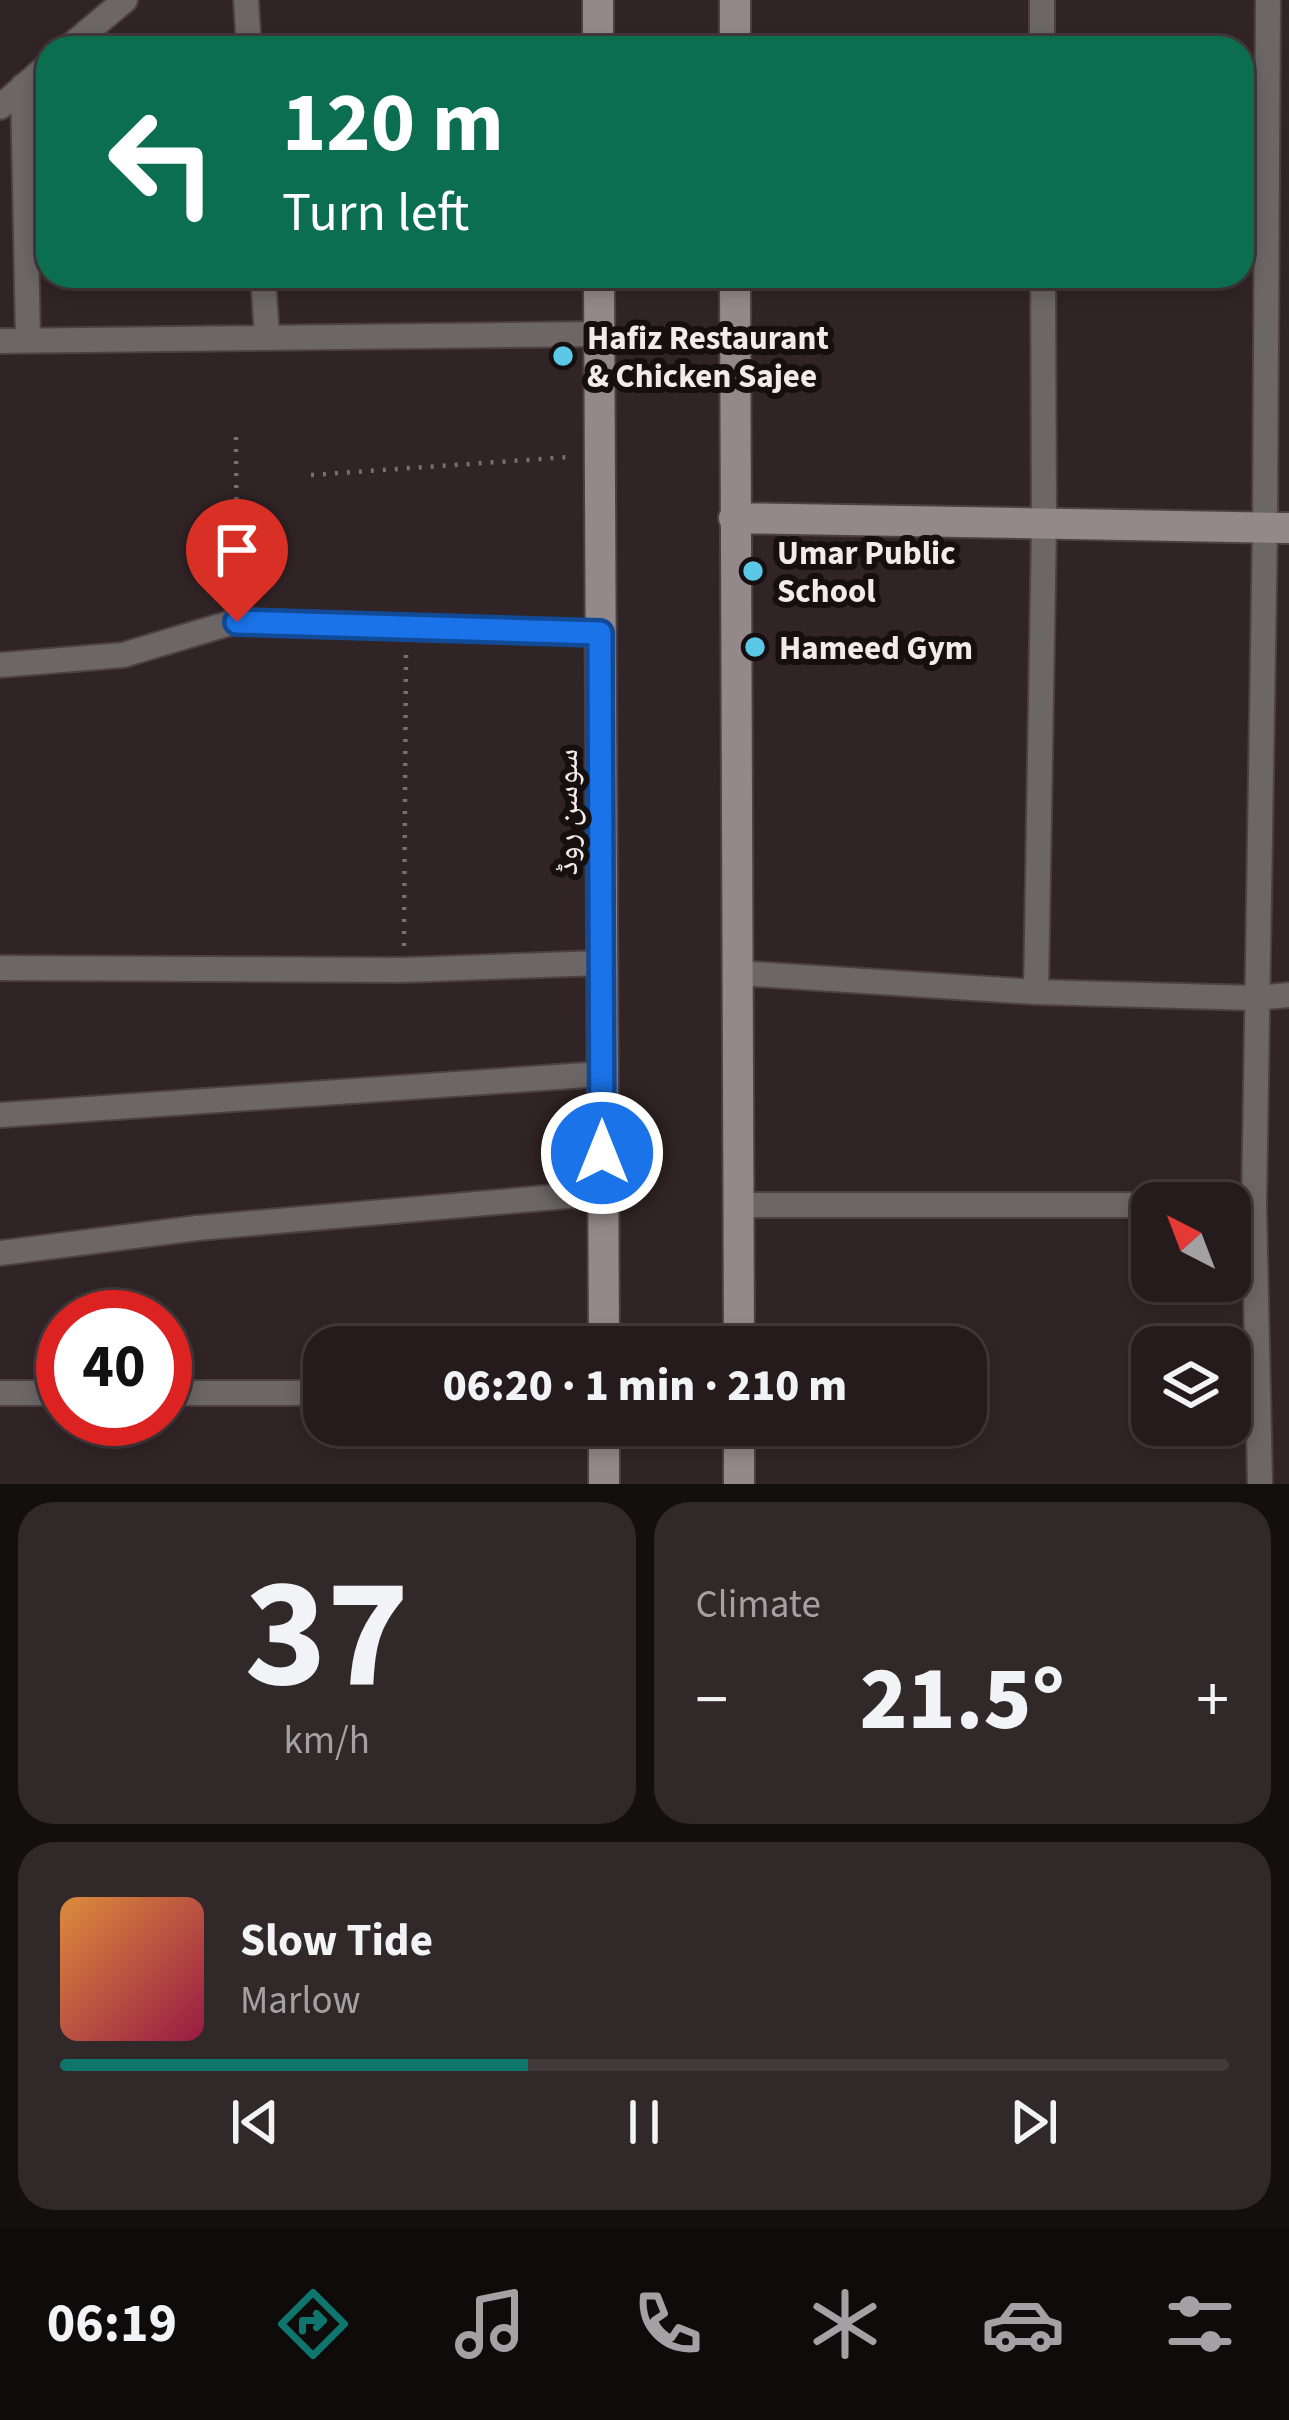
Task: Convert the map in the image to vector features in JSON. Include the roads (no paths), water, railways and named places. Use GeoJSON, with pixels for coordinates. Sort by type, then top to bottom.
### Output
{"type":"FeatureCollection","features":[{"type":"Feature","properties":{"kind":"street"},"geometry":{"type":"LineString","coordinates":[[82,36],[125,0]]}},
{"type":"Feature","properties":{"kind":"street"},"geometry":{"type":"LineString","coordinates":[[247,0],[248,36]]}},
{"type":"Feature","properties":{"kind":"street"},"geometry":{"type":"LineString","coordinates":[[598,0],[598,36]]}},
{"type":"Feature","properties":{"kind":"street"},"geometry":{"type":"LineString","coordinates":[[735,0],[735,36]]}},
{"type":"Feature","properties":{"kind":"street"},"geometry":{"type":"LineString","coordinates":[[1042,0],[1042,36]]}},
{"type":"Feature","properties":{"kind":"street"},"geometry":{"type":"LineString","coordinates":[[1244,1182],[1277,527],[1278,362],[1268,0]]}},
{"type":"Feature","properties":{"kind":"street"},"geometry":{"type":"LineString","coordinates":[[0,107],[36,75]]}},
{"type":"Feature","properties":{"kind":"street"},"geometry":{"type":"LineString","coordinates":[[23,86],[28,340]]}},
{"type":"Feature","properties":{"kind":"street"},"geometry":{"type":"LineString","coordinates":[[264,288],[267,338]]}},
{"type":"Feature","properties":{"kind":"street","name":"سوسن روڈ"},"geometry":{"type":"LineString","coordinates":[[599,288],[604,1326]]}},
{"type":"Feature","properties":{"kind":"street"},"geometry":{"type":"LineString","coordinates":[[735,288],[739,1326]]}},
{"type":"Feature","properties":{"kind":"street"},"geometry":{"type":"LineString","coordinates":[[1036,992],[1043,288]]}},
{"type":"Feature","properties":{"kind":"street"},"geometry":{"type":"LineString","coordinates":[[0,340],[599,334]]}},
{"type":"Feature","properties":{"kind":"street"},"geometry":{"type":"LineString","coordinates":[[734,518],[1277,527]]}},
{"type":"Feature","properties":{"kind":"street"},"geometry":{"type":"LineString","coordinates":[[0,665],[123,655],[237,622],[600,633]]}},
{"type":"Feature","properties":{"kind":"street"},"geometry":{"type":"LineString","coordinates":[[0,968],[404,970],[602,964]]}},
{"type":"Feature","properties":{"kind":"street"},"geometry":{"type":"LineString","coordinates":[[737,973],[1036,992],[1289,995]]}},
{"type":"Feature","properties":{"kind":"street"},"geometry":{"type":"LineString","coordinates":[[0,1115],[602,1074]]}},
{"type":"Feature","properties":{"kind":"street"},"geometry":{"type":"LineString","coordinates":[[0,1253],[196,1228],[602,1193]]}},
{"type":"Feature","properties":{"kind":"street"},"geometry":{"type":"LineString","coordinates":[[739,1205],[1131,1205]]}},
{"type":"Feature","properties":{"kind":"street"},"geometry":{"type":"LineString","coordinates":[[1248,1302],[1260,1484]]}},
{"type":"Feature","properties":{"kind":"street"},"geometry":{"type":"LineString","coordinates":[[0,1393],[36,1393]]}},
{"type":"Feature","properties":{"kind":"street"},"geometry":{"type":"LineString","coordinates":[[192,1393],[303,1394]]}},
{"type":"Feature","properties":{"kind":"street"},"geometry":{"type":"LineString","coordinates":[[604,1446],[604,1484]]}},
{"type":"Feature","properties":{"kind":"street"},"geometry":{"type":"LineString","coordinates":[[739,1446],[740,1484]]}},
{"type":"Feature","properties":{"kind":"place","name":"Hafiz Restaurant & Chicken Sajee"},"geometry":{"type":"Point","coordinates":[563,356]}},
{"type":"Feature","properties":{"kind":"place","name":"Umar Public School"},"geometry":{"type":"Point","coordinates":[753,571]}},
{"type":"Feature","properties":{"kind":"place","name":"Hameed Gym"},"geometry":{"type":"Point","coordinates":[755,647]}}]}
